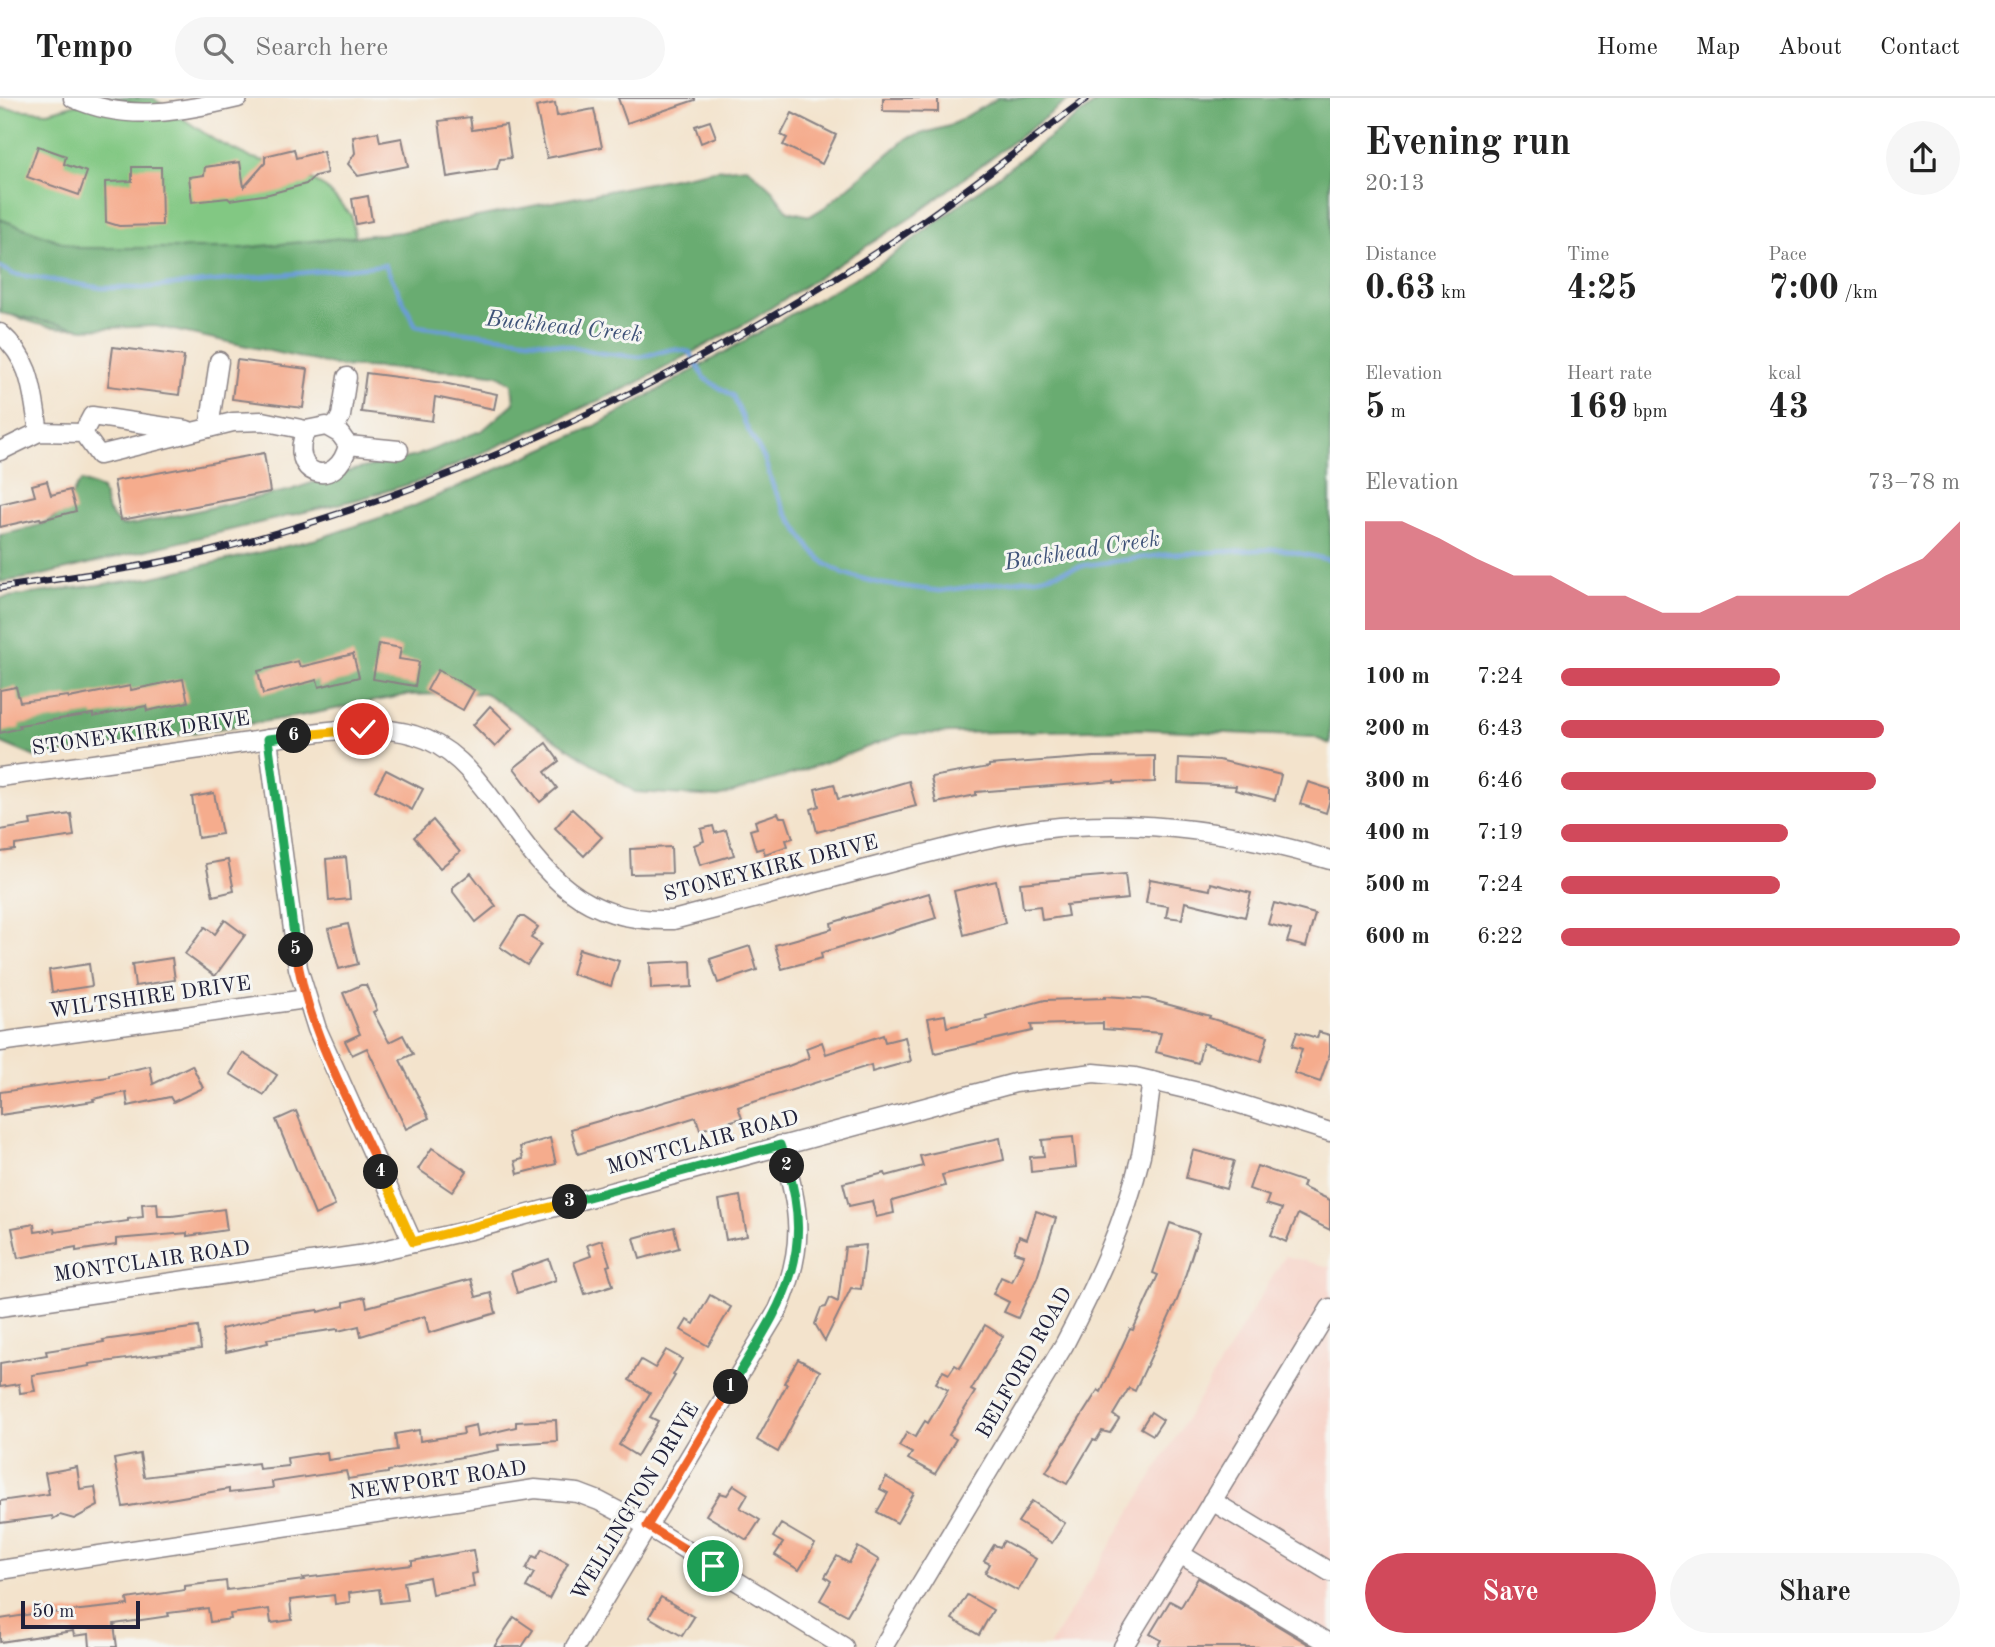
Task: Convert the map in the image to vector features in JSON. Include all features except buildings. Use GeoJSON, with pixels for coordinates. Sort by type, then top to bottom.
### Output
{"type":"FeatureCollection","features":[{"type":"Feature","properties":{"kind":"street"},"geometry":{"type":"LineString","coordinates":[[73,98],[92,107],[152,114],[238,98]]}},
{"type":"Feature","properties":{"kind":"street"},"geometry":{"type":"LineString","coordinates":[[0,333],[11,343],[26,365],[39,432]]}},
{"type":"Feature","properties":{"kind":"street"},"geometry":{"type":"LineString","coordinates":[[202,430],[219,361]]}},
{"type":"Feature","properties":{"kind":"street"},"geometry":{"type":"LineString","coordinates":[[334,429],[341,416],[347,377]]}},
{"type":"Feature","properties":{"kind":"street"},"geometry":{"type":"LineString","coordinates":[[83,433],[92,416],[202,430]]}},
{"type":"Feature","properties":{"kind":"street"},"geometry":{"type":"LineString","coordinates":[[83,433],[99,455],[233,422],[262,421],[306,430],[326,426],[334,429],[348,445],[399,450]]}},
{"type":"Feature","properties":{"kind":"street"},"geometry":{"type":"LineString","coordinates":[[306,430],[301,441],[300,455],[303,462],[314,471],[322,473],[336,469],[345,456],[348,445]]}},
{"type":"Feature","properties":{"kind":"street"},"geometry":{"type":"LineString","coordinates":[[0,451],[39,432],[83,433]]}},
{"type":"Feature","properties":{"kind":"street","name":"STONEYKIRK DRIVE"},"geometry":{"type":"LineString","coordinates":[[0,777],[268,739],[363,729],[384,728],[416,735],[436,744],[470,771],[537,862],[552,878],[598,907],[629,918],[651,920],[673,920],[975,841],[1072,826],[1127,824],[1181,827],[1235,835],[1289,847],[1330,860]]}},
{"type":"Feature","properties":{"kind":"street"},"geometry":{"type":"LineString","coordinates":[[268,739],[298,968],[306,999],[413,1242]]}},
{"type":"Feature","properties":{"kind":"street","name":"WILTSHIRE DRIVE"},"geometry":{"type":"LineString","coordinates":[[0,1042],[306,999]]}},
{"type":"Feature","properties":{"kind":"street","name":"MONTCLAIR ROAD"},"geometry":{"type":"LineString","coordinates":[[0,1307],[366,1254],[470,1230],[1015,1083],[1094,1073],[1135,1077],[1211,1095],[1330,1132]]}},
{"type":"Feature","properties":{"kind":"street","name":"BELFORD ROAD"},"geometry":{"type":"LineString","coordinates":[[883,1647],[1064,1345],[1090,1296],[1130,1195],[1141,1152],[1152,1081]]}},
{"type":"Feature","properties":{"kind":"street","name":"WELLINGTON DRIVE"},"geometry":{"type":"LineString","coordinates":[[575,1647],[778,1310],[787,1290],[793,1269],[798,1226],[792,1183],[780,1145]]}},
{"type":"Feature","properties":{"kind":"street"},"geometry":{"type":"LineString","coordinates":[[1123,1647],[1330,1308]]}},
{"type":"Feature","properties":{"kind":"street","name":"NEWPORT ROAD"},"geometry":{"type":"LineString","coordinates":[[0,1570],[535,1489],[578,1493],[599,1501],[647,1526],[844,1647]]}},
{"type":"Feature","properties":{"kind":"street"},"geometry":{"type":"LineString","coordinates":[[1212,1501],[1330,1572]]}},
{"type":"Feature","properties":{"kind":"street"},"geometry":{"type":"LineString","coordinates":[[1180,1555],[1330,1644]]}},
{"type":"Feature","properties":{"kind":"shaded area"},"geometry":{"type":"Polygon","coordinates":[[[1285,1256],[1330,1267],[1330,1647],[1049,1647],[1285,1256]]]}},
{"type":"Feature","properties":{"kind":"green space"},"geometry":{"type":"Polygon","coordinates":[[[99,98],[154,99],[216,141],[249,157],[289,167],[326,188],[351,215],[362,268],[76,328],[37,324],[0,310],[0,108],[48,112],[99,98]]]}},
{"type":"Feature","properties":{"kind":"green space"},"geometry":{"type":"Polygon","coordinates":[[[998,98],[1071,98],[915,215],[752,320],[633,385],[420,481],[359,499],[34,577],[0,582],[0,535],[37,526],[54,517],[67,505],[82,481],[102,489],[108,511],[121,526],[137,524],[291,490],[344,472],[416,456],[483,430],[514,403],[512,384],[498,375],[338,366],[155,326],[83,329],[0,313],[0,219],[78,248],[242,248],[401,232],[714,170],[747,167],[772,190],[788,211],[810,216],[825,207],[907,138],[949,126],[998,98]]]}},
{"type":"Feature","properties":{"kind":"green space"},"geometry":{"type":"Polygon","coordinates":[[[1102,98],[1330,98],[1330,744],[1313,737],[1141,729],[903,734],[796,773],[718,797],[635,792],[485,693],[406,695],[300,716],[35,757],[0,742],[0,598],[149,578],[317,539],[412,507],[595,426],[886,260],[1102,98]]]}},
{"type":"Feature","properties":{"kind":"waterway","name":"Buckhead Creek"},"geometry":{"type":"LineString","coordinates":[[0,267],[13,274],[102,288],[143,288],[385,265],[416,326],[640,357],[673,349],[690,352],[704,378],[733,396],[764,458],[785,511],[811,549],[826,564],[844,574],[883,584],[940,591],[1042,577],[1086,565],[1170,554],[1280,549],[1330,560]]}},
{"type":"Feature","properties":{"kind":"railway"},"geometry":{"type":"LineString","coordinates":[[0,588],[178,559],[295,527],[386,497],[563,425],[649,384],[816,290],[922,222],[1087,98]]}},
{"type":"Feature","properties":{"kind":"route"},"geometry":{"type":"LineString","coordinates":[[363,729],[268,739],[298,968],[306,999],[413,1242],[470,1230],[780,1145],[797,1204],[797,1247],[787,1290],[778,1310],[647,1526],[713,1566]]}}]}
